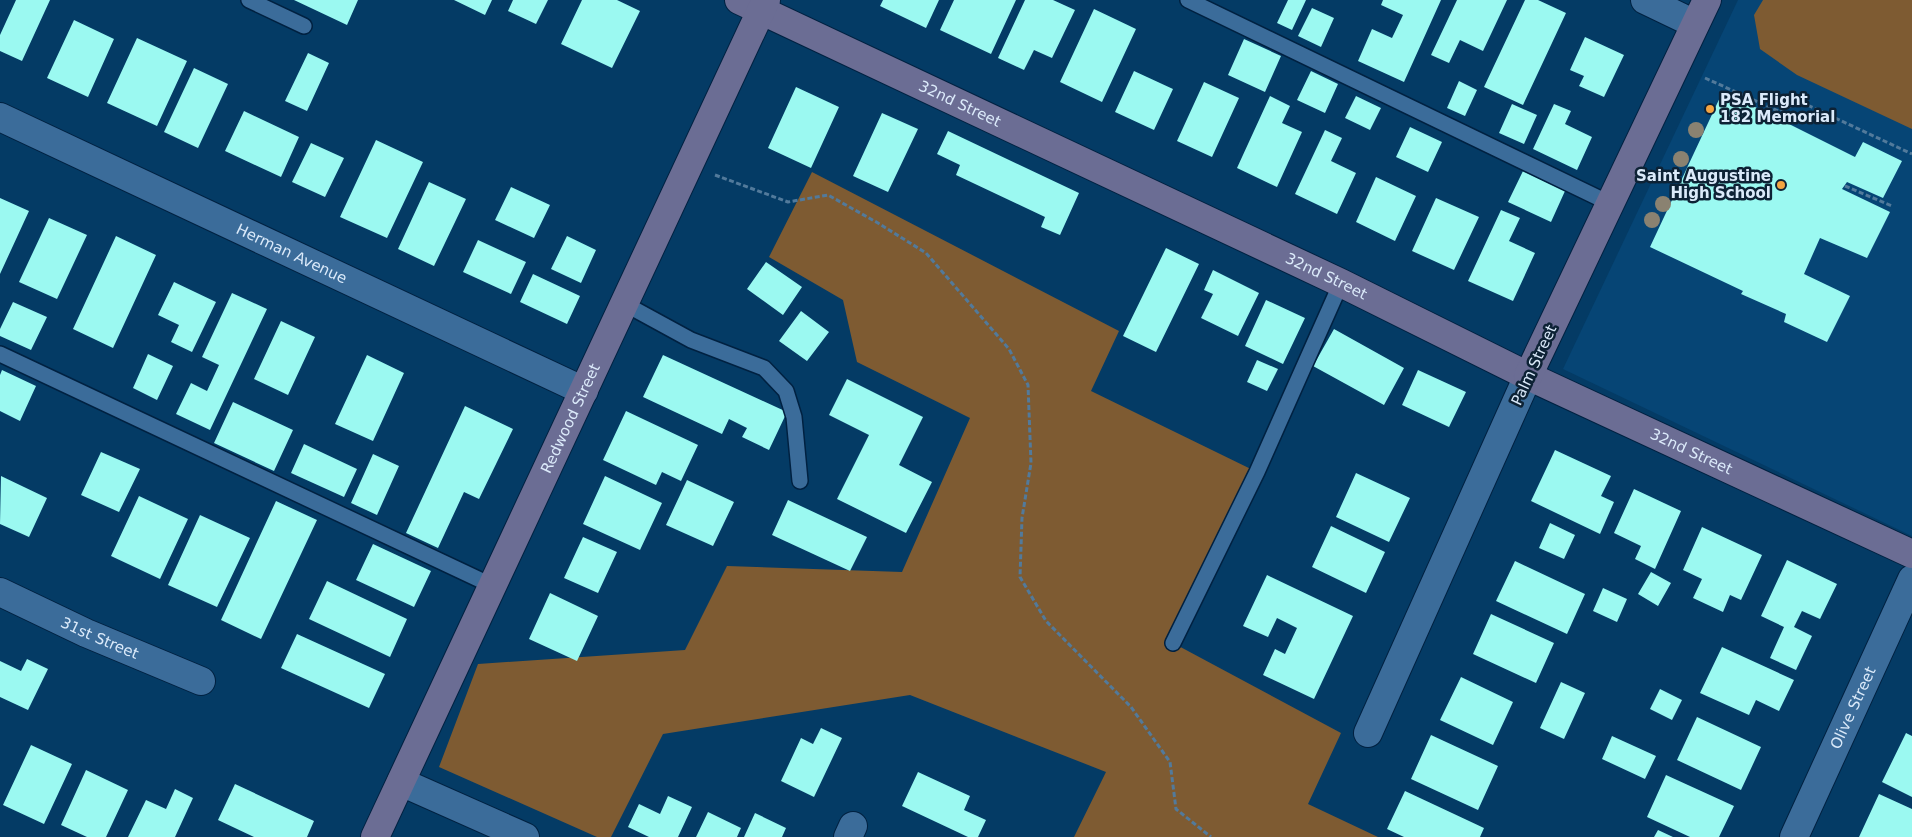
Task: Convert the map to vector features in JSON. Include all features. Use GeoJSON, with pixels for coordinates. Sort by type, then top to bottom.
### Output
{"type":"FeatureCollection","features":[{"type":"Feature","properties":{"kind":"street"},"geometry":{"type":"LineString","coordinates":[[1645,0],[1701,12]]}},
{"type":"Feature","properties":{"kind":"street","name":"Redwood Street"},"geometry":{"type":"LineString","coordinates":[[375,837],[690,165],[756,4]]}},
{"type":"Feature","properties":{"kind":"street","name":"32nd Street"},"geometry":{"type":"LineString","coordinates":[[756,4],[1341,282],[1528,376],[1912,554]]}},
{"type":"Feature","properties":{"kind":"street","name":"Palm Street"},"geometry":{"type":"LineString","coordinates":[[1368,733],[1528,376],[1701,12]]}},
{"type":"Feature","properties":{"kind":"street","name":"Herman Avenue"},"geometry":{"type":"LineString","coordinates":[[0,117],[584,391]]}},
{"type":"Feature","properties":{"kind":"street","name":"Olive Street"},"geometry":{"type":"LineString","coordinates":[[1794,837],[1912,579]]}},
{"type":"Feature","properties":{"kind":"street","name":"31st Street"},"geometry":{"type":"LineString","coordinates":[[0,592],[86,633],[201,681]]}},
{"type":"Feature","properties":{"kind":"street"},"geometry":{"type":"LineString","coordinates":[[401,782],[525,837]]}},
{"type":"Feature","properties":{"kind":"lane"},"geometry":{"type":"LineString","coordinates":[[249,0],[304,26]]}},
{"type":"Feature","properties":{"kind":"lane"},"geometry":{"type":"LineString","coordinates":[[1188,0],[1609,203]]}},
{"type":"Feature","properties":{"kind":"lane"},"geometry":{"type":"LineString","coordinates":[[1173,643],[1257,472],[1341,282]]}},
{"type":"Feature","properties":{"kind":"lane"},"geometry":{"type":"LineString","coordinates":[[625,304],[691,340],[764,368],[786,391],[794,417],[800,481]]}},
{"type":"Feature","properties":{"kind":"lane"},"geometry":{"type":"LineString","coordinates":[[0,354],[493,586]]}},
{"type":"Feature","properties":{"kind":"path"},"geometry":{"type":"LineString","coordinates":[[1706,78],[1778,111],[1801,102],[1912,154]]}},
{"type":"Feature","properties":{"kind":"path"},"geometry":{"type":"LineString","coordinates":[[690,165],[788,202],[828,195],[926,253],[1009,349],[1028,385],[1031,463],[1022,518],[1020,577],[1046,621],[1131,707],[1170,762],[1176,809],[1211,837]]}},
{"type":"Feature","properties":{"kind":"path"},"geometry":{"type":"LineString","coordinates":[[1845,186],[1892,206]]}},
{"type":"Feature","properties":{"kind":"shaded area","name":"Saint Augustine High School"},"geometry":{"type":"Polygon","coordinates":[[[1738,0],[1912,0],[1912,536],[1563,369],[1738,0]]]}},
{"type":"Feature","properties":{"kind":"shaded area"},"geometry":{"type":"Polygon","coordinates":[[[1763,0],[1912,0],[1912,129],[1797,75],[1760,49],[1754,15],[1763,0]]]}},
{"type":"Feature","properties":{"kind":"shaded area"},"geometry":{"type":"Polygon","coordinates":[[[812,172],[1119,331],[1091,391],[1257,472],[1173,643],[1341,733],[1308,804],[1378,837],[1074,837],[1106,772],[910,695],[663,734],[611,837],[597,837],[439,767],[478,664],[685,650],[727,566],[902,572],[970,418],[857,362],[843,300],[769,257],[812,172]]]}},
{"type":"Feature","properties":{"kind":"building"},"geometry":{"type":"Polygon","coordinates":[[[16,0],[50,0],[22,61],[0,51],[0,35],[16,0]]]}},
{"type":"Feature","properties":{"kind":"building"},"geometry":{"type":"Polygon","coordinates":[[[294,0],[358,0],[347,25],[294,0]]]}},
{"type":"Feature","properties":{"kind":"building"},"geometry":{"type":"Polygon","coordinates":[[[454,0],[492,0],[485,15],[454,0]]]}},
{"type":"Feature","properties":{"kind":"building"},"geometry":{"type":"Polygon","coordinates":[[[513,0],[548,0],[536,24],[508,11],[513,0]]]}},
{"type":"Feature","properties":{"kind":"building"},"geometry":{"type":"Polygon","coordinates":[[[582,0],[617,0],[640,11],[612,68],[561,44],[582,0]]]}},
{"type":"Feature","properties":{"kind":"building"},"geometry":{"type":"Polygon","coordinates":[[[883,0],[939,0],[926,28],[880,6],[883,0]]]}},
{"type":"Feature","properties":{"kind":"building"},"geometry":{"type":"Polygon","coordinates":[[[954,0],[1016,0],[991,54],[940,30],[954,0]]]}},
{"type":"Feature","properties":{"kind":"building"},"geometry":{"type":"Polygon","coordinates":[[[1025,0],[1053,0],[1075,10],[1052,58],[1034,50],[1024,70],[998,58],[1025,0]]]}},
{"type":"Feature","properties":{"kind":"building"},"geometry":{"type":"Polygon","coordinates":[[[1288,0],[1306,0],[1292,30],[1277,23],[1288,0]]]}},
{"type":"Feature","properties":{"kind":"building"},"geometry":{"type":"Polygon","coordinates":[[[1383,0],[1441,0],[1404,82],[1358,61],[1372,29],[1392,38],[1403,15],[1381,5],[1383,0]]]}},
{"type":"Feature","properties":{"kind":"building"},"geometry":{"type":"Polygon","coordinates":[[[1457,0],[1507,0],[1483,51],[1460,40],[1449,63],[1431,55],[1457,0]]]}},
{"type":"Feature","properties":{"kind":"building"},"geometry":{"type":"Polygon","coordinates":[[[1525,0],[1538,0],[1566,13],[1523,105],[1484,87],[1525,0]]]}},
{"type":"Feature","properties":{"kind":"building"},"geometry":{"type":"Polygon","coordinates":[[[1312,8],[1334,18],[1321,47],[1298,36],[1312,8]]]}},
{"type":"Feature","properties":{"kind":"building"},"geometry":{"type":"Polygon","coordinates":[[[1094,9],[1136,29],[1102,102],[1060,82],[1094,9]]]}},
{"type":"Feature","properties":{"kind":"building"},"geometry":{"type":"Polygon","coordinates":[[[74,20],[114,39],[88,97],[47,78],[74,20]]]}},
{"type":"Feature","properties":{"kind":"building"},"geometry":{"type":"Polygon","coordinates":[[[1585,37],[1624,55],[1604,97],[1579,86],[1584,76],[1570,70],[1585,37]]]}},
{"type":"Feature","properties":{"kind":"building"},"geometry":{"type":"Polygon","coordinates":[[[137,38],[187,61],[157,126],[107,103],[137,38]]]}},
{"type":"Feature","properties":{"kind":"building"},"geometry":{"type":"Polygon","coordinates":[[[1244,39],[1281,56],[1265,92],[1228,75],[1244,39]]]}},
{"type":"Feature","properties":{"kind":"building"},"geometry":{"type":"Polygon","coordinates":[[[308,53],[329,63],[307,111],[285,101],[308,53]]]}},
{"type":"Feature","properties":{"kind":"building"},"geometry":{"type":"Polygon","coordinates":[[[194,68],[228,84],[198,148],[164,132],[194,68]]]}},
{"type":"Feature","properties":{"kind":"building"},"geometry":{"type":"Polygon","coordinates":[[[1134,71],[1173,89],[1154,130],[1115,112],[1134,71]]]}},
{"type":"Feature","properties":{"kind":"building"},"geometry":{"type":"Polygon","coordinates":[[[1311,71],[1338,84],[1325,113],[1297,100],[1311,71]]]}},
{"type":"Feature","properties":{"kind":"building"},"geometry":{"type":"Polygon","coordinates":[[[1459,81],[1477,90],[1465,116],[1447,108],[1459,81]]]}},
{"type":"Feature","properties":{"kind":"building"},"geometry":{"type":"Polygon","coordinates":[[[1204,82],[1239,98],[1212,157],[1177,141],[1204,82]]]}},
{"type":"Feature","properties":{"kind":"building"},"geometry":{"type":"Polygon","coordinates":[[[796,87],[839,107],[811,168],[768,148],[796,87]]]}},
{"type":"Feature","properties":{"kind":"building"},"geometry":{"type":"Polygon","coordinates":[[[1723,91],[1855,157],[1863,142],[1902,161],[1883,198],[1847,182],[1842,189],[1890,212],[1867,258],[1820,238],[1804,274],[1850,296],[1827,342],[1784,322],[1786,314],[1741,294],[1743,291],[1650,247],[1723,91]]]}},
{"type":"Feature","properties":{"kind":"building"},"geometry":{"type":"Polygon","coordinates":[[[1270,96],[1290,106],[1282,123],[1302,132],[1277,187],[1237,168],[1270,96]]]}},
{"type":"Feature","properties":{"kind":"building"},"geometry":{"type":"Polygon","coordinates":[[[1356,96],[1381,108],[1370,130],[1345,118],[1356,96]]]}},
{"type":"Feature","properties":{"kind":"building"},"geometry":{"type":"Polygon","coordinates":[[[1512,104],[1537,115],[1524,144],[1499,133],[1512,104]]]}},
{"type":"Feature","properties":{"kind":"building"},"geometry":{"type":"Polygon","coordinates":[[[1554,104],[1571,111],[1565,124],[1592,137],[1577,170],[1533,149],[1554,104]]]}},
{"type":"Feature","properties":{"kind":"building"},"geometry":{"type":"Polygon","coordinates":[[[244,111],[299,137],[281,177],[225,151],[244,111]]]}},
{"type":"Feature","properties":{"kind":"building"},"geometry":{"type":"Polygon","coordinates":[[[882,113],[918,129],[888,192],[853,176],[882,113]]]}},
{"type":"Feature","properties":{"kind":"building"},"geometry":{"type":"Polygon","coordinates":[[[1410,127],[1442,142],[1428,172],[1396,157],[1410,127]]]}},
{"type":"Feature","properties":{"kind":"building"},"geometry":{"type":"Polygon","coordinates":[[[1325,130],[1342,138],[1331,161],[1356,173],[1337,214],[1295,194],[1325,130]]]}},
{"type":"Feature","properties":{"kind":"building"},"geometry":{"type":"Polygon","coordinates":[[[948,131],[1079,193],[1060,235],[1041,227],[1045,217],[956,175],[960,165],[937,154],[948,131]]]}},
{"type":"Feature","properties":{"kind":"building"},"geometry":{"type":"Polygon","coordinates":[[[376,140],[423,162],[387,238],[340,217],[376,140]]]}},
{"type":"Feature","properties":{"kind":"building"},"geometry":{"type":"Polygon","coordinates":[[[311,143],[344,158],[325,197],[292,182],[311,143]]]}},
{"type":"Feature","properties":{"kind":"building"},"geometry":{"type":"Polygon","coordinates":[[[1523,171],[1565,191],[1551,222],[1508,202],[1523,171]]]}},
{"type":"Feature","properties":{"kind":"building"},"geometry":{"type":"Polygon","coordinates":[[[1376,177],[1416,196],[1395,241],[1356,222],[1376,177]]]}},
{"type":"Feature","properties":{"kind":"building"},"geometry":{"type":"Polygon","coordinates":[[[429,182],[466,199],[434,266],[398,249],[429,182]]]}},
{"type":"Feature","properties":{"kind":"building"},"geometry":{"type":"Polygon","coordinates":[[[511,187],[550,205],[534,238],[495,220],[511,187]]]}},
{"type":"Feature","properties":{"kind":"building"},"geometry":{"type":"Polygon","coordinates":[[[0,198],[29,211],[0,274],[0,198]]]}},
{"type":"Feature","properties":{"kind":"building"},"geometry":{"type":"Polygon","coordinates":[[[1436,198],[1479,217],[1454,270],[1412,251],[1436,198]]]}},
{"type":"Feature","properties":{"kind":"building"},"geometry":{"type":"Polygon","coordinates":[[[1501,210],[1520,218],[1509,241],[1535,253],[1513,301],[1468,281],[1501,210]]]}},
{"type":"Feature","properties":{"kind":"building"},"geometry":{"type":"Polygon","coordinates":[[[49,218],[87,235],[57,299],[19,282],[49,218]]]}},
{"type":"Feature","properties":{"kind":"building"},"geometry":{"type":"Polygon","coordinates":[[[116,236],[156,255],[113,348],[73,329],[116,236]]]}},
{"type":"Feature","properties":{"kind":"building"},"geometry":{"type":"Polygon","coordinates":[[[567,236],[596,250],[581,283],[551,269],[567,236]]]}},
{"type":"Feature","properties":{"kind":"building"},"geometry":{"type":"Polygon","coordinates":[[[478,240],[526,262],[511,294],[463,272],[478,240]]]}},
{"type":"Feature","properties":{"kind":"building"},"geometry":{"type":"Polygon","coordinates":[[[1166,248],[1199,264],[1156,352],[1123,336],[1166,248]]]}},
{"type":"Feature","properties":{"kind":"building"},"geometry":{"type":"Polygon","coordinates":[[[766,262],[802,287],[783,315],[747,289],[766,262]]]}},
{"type":"Feature","properties":{"kind":"building"},"geometry":{"type":"Polygon","coordinates":[[[1213,270],[1259,293],[1238,336],[1201,318],[1213,294],[1204,290],[1213,270]]]}},
{"type":"Feature","properties":{"kind":"building"},"geometry":{"type":"Polygon","coordinates":[[[533,274],[580,296],[567,324],[520,302],[533,274]]]}},
{"type":"Feature","properties":{"kind":"building"},"geometry":{"type":"Polygon","coordinates":[[[174,282],[216,302],[192,352],[171,342],[179,325],[158,315],[174,282]]]}},
{"type":"Feature","properties":{"kind":"building"},"geometry":{"type":"Polygon","coordinates":[[[232,293],[267,309],[210,430],[176,414],[191,383],[207,391],[219,365],[202,357],[232,293]]]}},
{"type":"Feature","properties":{"kind":"building"},"geometry":{"type":"Polygon","coordinates":[[[1266,300],[1305,318],[1283,364],[1245,346],[1266,300]]]}},
{"type":"Feature","properties":{"kind":"building"},"geometry":{"type":"Polygon","coordinates":[[[13,302],[47,317],[31,350],[0,336],[0,329],[13,302]]]}},
{"type":"Feature","properties":{"kind":"building"},"geometry":{"type":"Polygon","coordinates":[[[801,311],[829,332],[807,361],[779,341],[801,311]]]}},
{"type":"Feature","properties":{"kind":"building"},"geometry":{"type":"Polygon","coordinates":[[[281,321],[315,337],[288,395],[254,379],[281,321]]]}},
{"type":"Feature","properties":{"kind":"building"},"geometry":{"type":"Polygon","coordinates":[[[1334,329],[1404,368],[1384,405],[1313,366],[1334,329]]]}},
{"type":"Feature","properties":{"kind":"building"},"geometry":{"type":"Polygon","coordinates":[[[148,354],[173,366],[157,400],[133,388],[148,354]]]}},
{"type":"Feature","properties":{"kind":"building"},"geometry":{"type":"Polygon","coordinates":[[[367,355],[404,373],[373,441],[335,424],[367,355]]]}},
{"type":"Feature","properties":{"kind":"building"},"geometry":{"type":"Polygon","coordinates":[[[663,355],[787,412],[769,450],[742,437],[747,428],[729,419],[722,434],[643,397],[663,355]]]}},
{"type":"Feature","properties":{"kind":"building"},"geometry":{"type":"Polygon","coordinates":[[[1257,360],[1278,369],[1267,391],[1247,382],[1257,360]]]}},
{"type":"Feature","properties":{"kind":"building"},"geometry":{"type":"Polygon","coordinates":[[[2,370],[36,386],[20,421],[0,411],[0,375],[2,370]]]}},
{"type":"Feature","properties":{"kind":"building"},"geometry":{"type":"Polygon","coordinates":[[[1418,370],[1466,392],[1449,427],[1402,405],[1418,370]]]}},
{"type":"Feature","properties":{"kind":"building"},"geometry":{"type":"Polygon","coordinates":[[[847,379],[923,417],[899,465],[932,482],[906,533],[837,499],[869,435],[829,415],[847,379]]]}},
{"type":"Feature","properties":{"kind":"building"},"geometry":{"type":"Polygon","coordinates":[[[233,402],[293,430],[274,471],[214,443],[233,402]]]}},
{"type":"Feature","properties":{"kind":"building"},"geometry":{"type":"Polygon","coordinates":[[[465,406],[513,429],[479,499],[464,492],[438,548],[406,533],[465,406]]]}},
{"type":"Feature","properties":{"kind":"building"},"geometry":{"type":"Polygon","coordinates":[[[626,411],[698,445],[681,481],[662,472],[656,485],[603,460],[626,411]]]}},
{"type":"Feature","properties":{"kind":"building"},"geometry":{"type":"Polygon","coordinates":[[[304,444],[357,469],[344,497],[291,473],[304,444]]]}},
{"type":"Feature","properties":{"kind":"building"},"geometry":{"type":"Polygon","coordinates":[[[1555,450],[1611,476],[1601,496],[1614,502],[1600,534],[1531,501],[1555,450]]]}},
{"type":"Feature","properties":{"kind":"building"},"geometry":{"type":"Polygon","coordinates":[[[101,452],[140,469],[119,512],[81,495],[101,452]]]}},
{"type":"Feature","properties":{"kind":"building"},"geometry":{"type":"Polygon","coordinates":[[[373,454],[399,466],[377,515],[351,503],[373,454]]]}},
{"type":"Feature","properties":{"kind":"building"},"geometry":{"type":"Polygon","coordinates":[[[1356,473],[1410,498],[1389,542],[1336,517],[1356,473]]]}},
{"type":"Feature","properties":{"kind":"building"},"geometry":{"type":"Polygon","coordinates":[[[1,476],[47,498],[29,537],[0,524],[1,476]]]}},
{"type":"Feature","properties":{"kind":"building"},"geometry":{"type":"Polygon","coordinates":[[[605,476],[662,503],[640,550],[583,524],[605,476]]]}},
{"type":"Feature","properties":{"kind":"building"},"geometry":{"type":"Polygon","coordinates":[[[687,480],[734,502],[713,546],[666,525],[687,480]]]}},
{"type":"Feature","properties":{"kind":"building"},"geometry":{"type":"Polygon","coordinates":[[[1634,489],[1681,511],[1655,569],[1635,559],[1641,546],[1614,533],[1634,489]]]}},
{"type":"Feature","properties":{"kind":"building"},"geometry":{"type":"Polygon","coordinates":[[[139,496],[188,519],[160,579],[111,556],[139,496]]]}},
{"type":"Feature","properties":{"kind":"building"},"geometry":{"type":"Polygon","coordinates":[[[788,500],[867,537],[850,571],[772,535],[788,500]]]}},
{"type":"Feature","properties":{"kind":"building"},"geometry":{"type":"Polygon","coordinates":[[[276,501],[317,520],[261,639],[221,620],[276,501]]]}},
{"type":"Feature","properties":{"kind":"building"},"geometry":{"type":"Polygon","coordinates":[[[200,515],[250,538],[217,607],[168,585],[200,515]]]}},
{"type":"Feature","properties":{"kind":"building"},"geometry":{"type":"Polygon","coordinates":[[[1550,523],[1575,535],[1564,559],[1539,548],[1550,523]]]}},
{"type":"Feature","properties":{"kind":"building"},"geometry":{"type":"Polygon","coordinates":[[[1331,526],[1385,552],[1366,593],[1312,567],[1331,526]]]}},
{"type":"Feature","properties":{"kind":"building"},"geometry":{"type":"Polygon","coordinates":[[[1702,527],[1762,555],[1741,600],[1730,595],[1723,612],[1693,598],[1702,579],[1683,570],[1702,527]]]}},
{"type":"Feature","properties":{"kind":"building"},"geometry":{"type":"Polygon","coordinates":[[[583,537],[617,552],[598,593],[564,578],[583,537]]]}},
{"type":"Feature","properties":{"kind":"building"},"geometry":{"type":"Polygon","coordinates":[[[373,544],[431,571],[414,607],[356,580],[373,544]]]}},
{"type":"Feature","properties":{"kind":"building"},"geometry":{"type":"Polygon","coordinates":[[[1787,560],[1837,584],[1820,619],[1802,611],[1794,627],[1812,636],[1796,670],[1770,658],[1784,627],[1761,616],[1787,560]]]}},
{"type":"Feature","properties":{"kind":"building"},"geometry":{"type":"Polygon","coordinates":[[[1515,561],[1585,594],[1567,634],[1496,601],[1515,561]]]}},
{"type":"Feature","properties":{"kind":"building"},"geometry":{"type":"Polygon","coordinates":[[[1651,572],[1671,583],[1658,606],[1638,594],[1651,572]]]}},
{"type":"Feature","properties":{"kind":"building"},"geometry":{"type":"Polygon","coordinates":[[[1267,575],[1353,616],[1314,699],[1263,675],[1275,649],[1285,654],[1297,628],[1277,618],[1268,637],[1243,626],[1267,575]]]}},
{"type":"Feature","properties":{"kind":"building"},"geometry":{"type":"Polygon","coordinates":[[[327,581],[407,619],[390,657],[309,619],[327,581]]]}},
{"type":"Feature","properties":{"kind":"building"},"geometry":{"type":"Polygon","coordinates":[[[1603,588],[1627,599],[1617,622],[1593,611],[1603,588]]]}},
{"type":"Feature","properties":{"kind":"building"},"geometry":{"type":"Polygon","coordinates":[[[550,593],[598,616],[577,661],[529,639],[550,593]]]}},
{"type":"Feature","properties":{"kind":"building"},"geometry":{"type":"Polygon","coordinates":[[[1491,614],[1554,643],[1536,683],[1473,654],[1491,614]]]}},
{"type":"Feature","properties":{"kind":"building"},"geometry":{"type":"Polygon","coordinates":[[[297,634],[385,674],[369,708],[281,668],[297,634]]]}},
{"type":"Feature","properties":{"kind":"building"},"geometry":{"type":"Polygon","coordinates":[[[1722,647],[1794,680],[1779,711],[1756,700],[1749,715],[1700,693],[1722,647]]]}},
{"type":"Feature","properties":{"kind":"building"},"geometry":{"type":"Polygon","coordinates":[[[27,659],[48,669],[28,710],[0,697],[0,661],[21,671],[27,659]]]}},
{"type":"Feature","properties":{"kind":"building"},"geometry":{"type":"Polygon","coordinates":[[[1461,677],[1513,702],[1493,745],[1440,720],[1461,677]]]}},
{"type":"Feature","properties":{"kind":"building"},"geometry":{"type":"Polygon","coordinates":[[[1561,682],[1585,693],[1564,739],[1540,728],[1561,682]]]}},
{"type":"Feature","properties":{"kind":"building"},"geometry":{"type":"Polygon","coordinates":[[[1660,689],[1682,700],[1672,720],[1650,709],[1660,689]]]}},
{"type":"Feature","properties":{"kind":"building"},"geometry":{"type":"Polygon","coordinates":[[[1697,717],[1761,747],[1741,790],[1677,760],[1697,717]]]}},
{"type":"Feature","properties":{"kind":"building"},"geometry":{"type":"Polygon","coordinates":[[[821,728],[842,738],[814,797],[781,781],[801,738],[813,744],[821,728]]]}},
{"type":"Feature","properties":{"kind":"building"},"geometry":{"type":"Polygon","coordinates":[[[1906,733],[1912,736],[1912,797],[1882,782],[1906,733]]]}},
{"type":"Feature","properties":{"kind":"building"},"geometry":{"type":"Polygon","coordinates":[[[1431,735],[1498,766],[1478,810],[1411,779],[1431,735]]]}},
{"type":"Feature","properties":{"kind":"building"},"geometry":{"type":"Polygon","coordinates":[[[1612,736],[1656,756],[1645,779],[1602,759],[1612,736]]]}},
{"type":"Feature","properties":{"kind":"building"},"geometry":{"type":"Polygon","coordinates":[[[31,745],[72,764],[44,824],[3,805],[31,745]]]}},
{"type":"Feature","properties":{"kind":"building"},"geometry":{"type":"Polygon","coordinates":[[[86,770],[128,790],[106,837],[87,837],[61,825],[86,770]]]}},
{"type":"Feature","properties":{"kind":"building"},"geometry":{"type":"Polygon","coordinates":[[[918,772],[970,796],[964,810],[986,820],[978,837],[968,837],[902,806],[918,772]]]}},
{"type":"Feature","properties":{"kind":"building"},"geometry":{"type":"Polygon","coordinates":[[[1666,775],[1734,806],[1719,837],[1690,837],[1647,817],[1666,775]]]}},
{"type":"Feature","properties":{"kind":"building"},"geometry":{"type":"Polygon","coordinates":[[[235,784],[314,821],[307,837],[254,837],[218,820],[235,784]]]}},
{"type":"Feature","properties":{"kind":"building"},"geometry":{"type":"Polygon","coordinates":[[[175,789],[193,798],[175,837],[128,837],[146,800],[166,809],[175,789]]]}},
{"type":"Feature","properties":{"kind":"building"},"geometry":{"type":"Polygon","coordinates":[[[1405,791],[1484,828],[1480,837],[1404,837],[1387,829],[1405,791]]]}},
{"type":"Feature","properties":{"kind":"building"},"geometry":{"type":"Polygon","coordinates":[[[1879,794],[1912,809],[1912,837],[1859,837],[1879,794]]]}},
{"type":"Feature","properties":{"kind":"building"},"geometry":{"type":"Polygon","coordinates":[[[668,796],[692,807],[678,837],[649,837],[628,827],[639,804],[660,814],[668,796]]]}},
{"type":"Feature","properties":{"kind":"building"},"geometry":{"type":"Polygon","coordinates":[[[708,812],[741,828],[737,837],[696,837],[708,812]]]}},
{"type":"Feature","properties":{"kind":"building"},"geometry":{"type":"Polygon","coordinates":[[[755,813],[786,828],[782,837],[744,837],[755,813]]]}},
{"type":"Feature","properties":{"kind":"building"},"geometry":{"type":"Polygon","coordinates":[[[1658,830],[1673,837],[1654,837],[1658,830]]]}},
{"type":"Feature","properties":{"kind":"place","name":"PSA Flight 182 Memorial"},"geometry":{"type":"Point","coordinates":[1710,109]}},
{"type":"Feature","properties":{"kind":"place","name":"Saint Augustine High School"},"geometry":{"type":"Point","coordinates":[1781,185]}}]}
